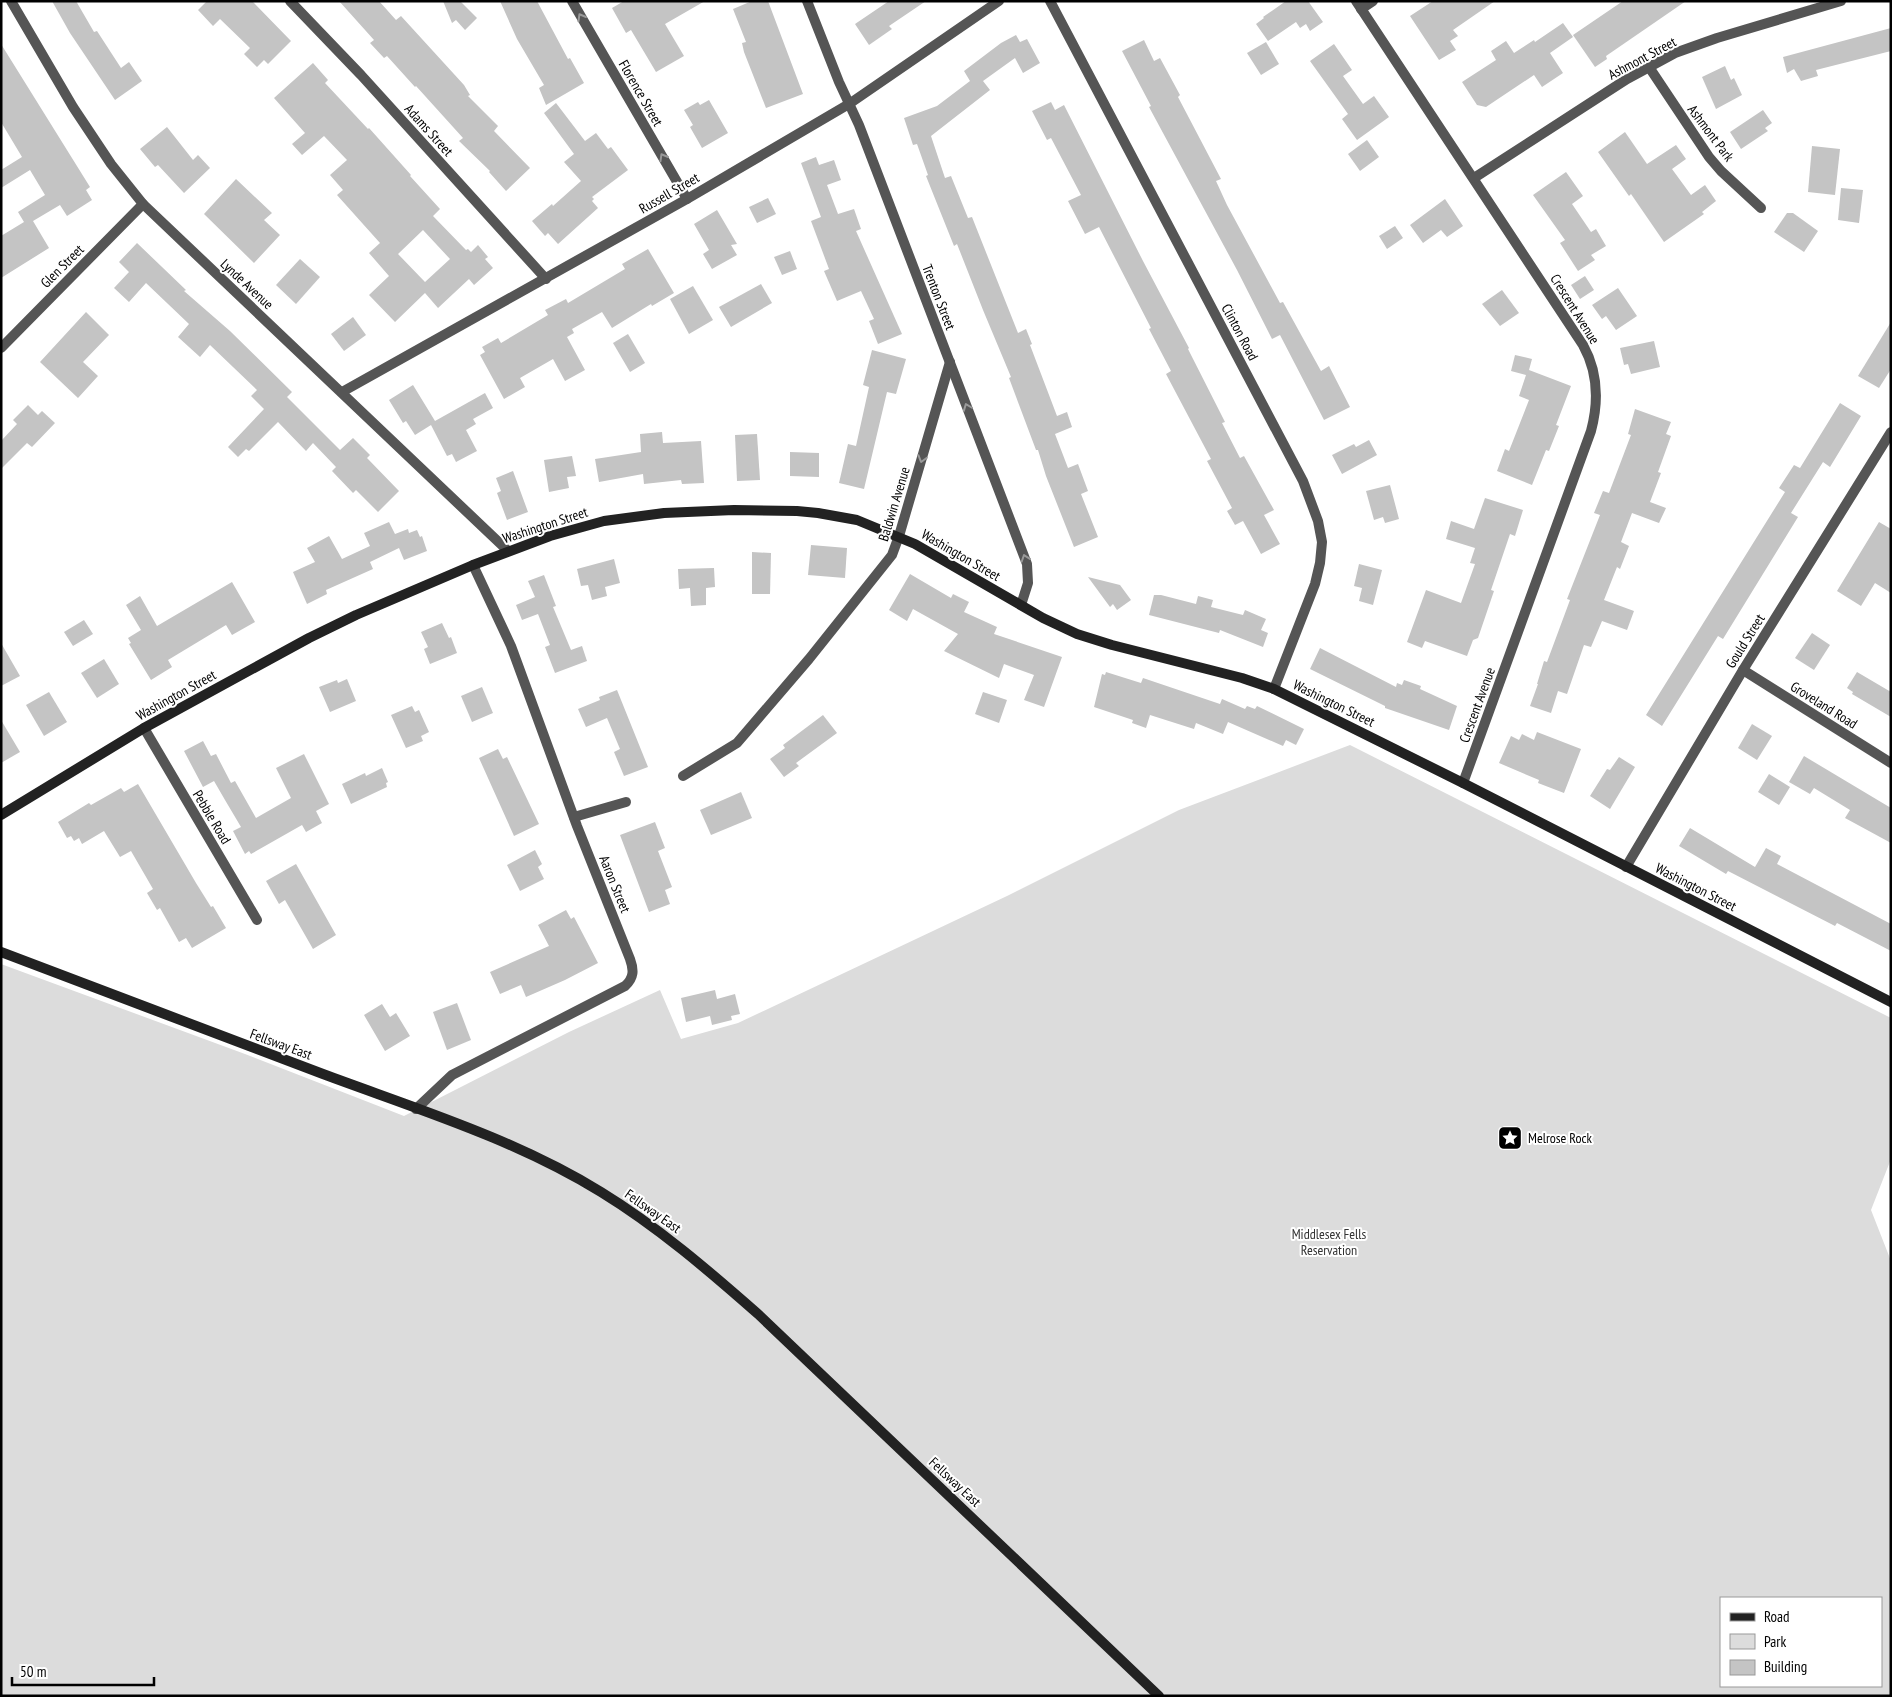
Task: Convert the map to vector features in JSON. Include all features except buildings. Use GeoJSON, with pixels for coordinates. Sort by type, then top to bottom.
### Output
{"type":"FeatureCollection","features":[{"type":"Feature","properties":{"kind":"main road","name":"Washington Street"},"geometry":{"type":"LineString","coordinates":[[1,815],[144,728],[309,638],[356,615],[508,551],[550,536],[604,521],[664,514],[734,510],[818,512],[857,520],[900,536],[1066,630],[1089,639],[1210,669],[1274,689],[1463,783],[1891,1002]]}},
{"type":"Feature","properties":{"kind":"main road","name":"Fellsway East"},"geometry":{"type":"LineString","coordinates":[[1,952],[536,1156],[599,1191],[654,1227],[695,1259],[758,1314],[1159,1696]]}},
{"type":"Feature","properties":{"kind":"street","name":"Lynde Avenue"},"geometry":{"type":"LineString","coordinates":[[11,1],[84,123],[114,169],[143,204],[508,551]]}},
{"type":"Feature","properties":{"kind":"street","name":"Adams Street"},"geometry":{"type":"LineString","coordinates":[[290,1],[361,75],[546,279]]}},
{"type":"Feature","properties":{"kind":"street","name":"Florence Street"},"geometry":{"type":"LineString","coordinates":[[572,1],[687,199]]}},
{"type":"Feature","properties":{"kind":"street","name":"Trenton Street"},"geometry":{"type":"LineString","coordinates":[[807,1],[835,74],[859,125],[1027,564],[1028,583],[1021,605]]}},
{"type":"Feature","properties":{"kind":"street","name":"Russell Street"},"geometry":{"type":"LineString","coordinates":[[342,392],[687,199],[849,104],[1000,1]]}},
{"type":"Feature","properties":{"kind":"street","name":"Clinton Road"},"geometry":{"type":"LineString","coordinates":[[1050,1],[1298,473],[1315,510],[1322,542],[1318,574],[1274,689]]}},
{"type":"Feature","properties":{"kind":"street"},"geometry":{"type":"LineString","coordinates":[[1359,5],[1373,1]]}},
{"type":"Feature","properties":{"kind":"street","name":"Ashmont Street"},"geometry":{"type":"LineString","coordinates":[[1474,178],[1649,67],[1675,53],[1717,38],[1841,1]]}},
{"type":"Feature","properties":{"kind":"street","name":"Crescent Avenue"},"geometry":{"type":"LineString","coordinates":[[1359,5],[1583,345],[1595,376],[1596,398],[1590,431],[1463,783]]}},
{"type":"Feature","properties":{"kind":"street","name":"Ashmont Park"},"geometry":{"type":"LineString","coordinates":[[1649,67],[1709,157],[1761,208]]}},
{"type":"Feature","properties":{"kind":"street","name":"Glen Street"},"geometry":{"type":"LineString","coordinates":[[1,348],[143,204]]}},
{"type":"Feature","properties":{"kind":"street","name":"Baldwin Avenue"},"geometry":{"type":"LineString","coordinates":[[683,776],[737,743],[809,659],[892,556],[900,536],[950,362]]}},
{"type":"Feature","properties":{"kind":"street","name":"Gould Street"},"geometry":{"type":"LineString","coordinates":[[1626,867],[1743,670],[1891,432]]}},
{"type":"Feature","properties":{"kind":"street","name":"Aaron Street"},"geometry":{"type":"LineString","coordinates":[[416,1109],[452,1075],[624,987],[631,980],[633,972],[630,959],[574,817],[511,646],[473,565]]}},
{"type":"Feature","properties":{"kind":"street","name":"Groveland Road"},"geometry":{"type":"LineString","coordinates":[[1743,670],[1891,764]]}},
{"type":"Feature","properties":{"kind":"street","name":"Pebble Road"},"geometry":{"type":"LineString","coordinates":[[144,728],[257,920]]}},
{"type":"Feature","properties":{"kind":"street"},"geometry":{"type":"LineString","coordinates":[[574,817],[626,802]]}},
{"type":"Feature","properties":{"kind":"green space","name":"Middlesex Fells Reservation"},"geometry":{"type":"Polygon","coordinates":[[[1350,745],[1891,1018],[1891,1159],[1871,1210],[1891,1261],[1891,1696],[1,1696],[1,964],[245,1054],[404,1116],[569,1032],[660,990],[681,1039],[738,1023],[1007,896],[1179,810],[1350,745]]]}},
{"type":"Feature","properties":{"kind":"place","name":"Melrose Rock"},"geometry":{"type":"Point","coordinates":[1510,1138]}}]}
